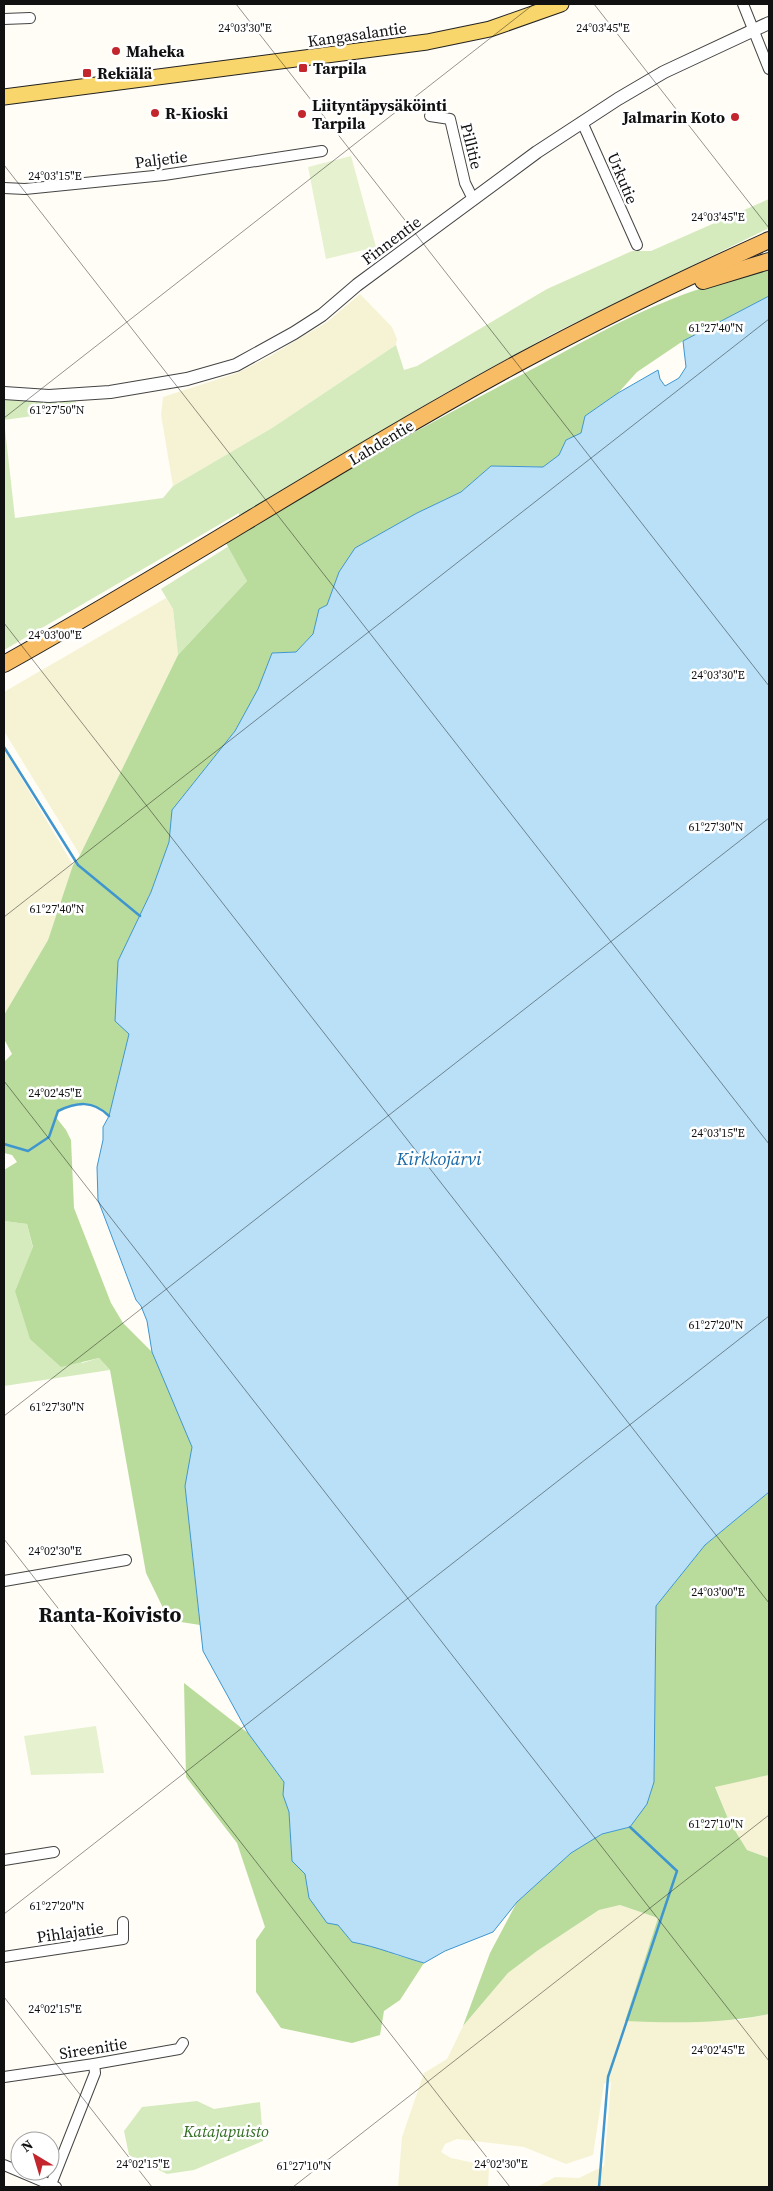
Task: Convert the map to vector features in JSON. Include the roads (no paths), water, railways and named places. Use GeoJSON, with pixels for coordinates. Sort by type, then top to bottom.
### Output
{"type":"FeatureCollection","features":[{"type":"Feature","properties":{"kind":"highway","name":"Lahdentie"},"geometry":{"type":"LineString","coordinates":[[4,664],[433,411],[592,325],[769,240]]}},
{"type":"Feature","properties":{"kind":"highway"},"geometry":{"type":"LineString","coordinates":[[592,325],[698,283],[769,261]]}},
{"type":"Feature","properties":{"kind":"main road","name":"Kangasalantie"},"geometry":{"type":"LineString","coordinates":[[4,97],[427,42],[490,29],[561,4]]}},
{"type":"Feature","properties":{"kind":"street"},"geometry":{"type":"LineString","coordinates":[[743,4],[769,69]]}},
{"type":"Feature","properties":{"kind":"street"},"geometry":{"type":"LineString","coordinates":[[4,19],[30,18]]}},
{"type":"Feature","properties":{"kind":"street","name":"Finnentie"},"geometry":{"type":"LineString","coordinates":[[4,393],[50,396],[110,392],[187,379],[236,365],[322,315],[357,285],[473,198],[582,122],[664,72],[769,23]]}},
{"type":"Feature","properties":{"kind":"street","name":"Pillitie"},"geometry":{"type":"LineString","coordinates":[[430,116],[450,118],[466,183],[473,198]]}},
{"type":"Feature","properties":{"kind":"street","name":"Urkutie"},"geometry":{"type":"LineString","coordinates":[[582,122],[637,246]]}},
{"type":"Feature","properties":{"kind":"street","name":"Paljetie"},"geometry":{"type":"LineString","coordinates":[[4,188],[25,189],[164,175],[322,150]]}},
{"type":"Feature","properties":{"kind":"street"},"geometry":{"type":"LineString","coordinates":[[4,1581],[126,1560]]}},
{"type":"Feature","properties":{"kind":"street"},"geometry":{"type":"LineString","coordinates":[[4,1860],[54,1852]]}},
{"type":"Feature","properties":{"kind":"street","name":"Pihlajatie"},"geometry":{"type":"LineString","coordinates":[[4,1957],[124,1939],[123,1922]]}},
{"type":"Feature","properties":{"kind":"street","name":"Sireenitie"},"geometry":{"type":"LineString","coordinates":[[4,2077],[179,2049],[183,2043]]}},
{"type":"Feature","properties":{"kind":"street"},"geometry":{"type":"LineString","coordinates":[[4,2165],[53,2187],[95,2073],[94,2064]]}},
{"type":"Feature","properties":{"kind":"water","name":"Kirkkojärvi"},"geometry":{"type":"Polygon","coordinates":[[[769,296],[769,1492],[705,1545],[656,1606],[654,1782],[647,1804],[630,1827],[602,1834],[571,1853],[517,1902],[493,1932],[445,1951],[424,1963],[352,1942],[338,1925],[327,1923],[309,1898],[305,1874],[292,1861],[289,1812],[283,1795],[284,1782],[248,1733],[203,1651],[185,1486],[192,1447],[152,1352],[147,1321],[141,1306],[136,1300],[98,1200],[97,1167],[103,1140],[103,1127],[109,1116],[129,1034],[115,1021],[118,961],[151,892],[169,842],[172,810],[235,731],[258,689],[272,653],[296,652],[313,634],[319,609],[327,605],[339,572],[355,548],[417,513],[461,492],[491,466],[543,467],[559,455],[566,440],[581,433],[585,416],[618,393],[658,370],[660,379],[665,386],[679,378],[686,367],[683,341],[769,296]]]}},
{"type":"Feature","properties":{"kind":"waterway"},"geometry":{"type":"LineString","coordinates":[[4,747],[78,865],[140,916]]}},
{"type":"Feature","properties":{"kind":"waterway"},"geometry":{"type":"LineString","coordinates":[[4,1144],[28,1151],[49,1137],[58,1111],[78,1104],[97,1107],[109,1116]]}},
{"type":"Feature","properties":{"kind":"waterway"},"geometry":{"type":"LineString","coordinates":[[599,2187],[608,2077],[677,1871],[630,1827]]}},
{"type":"Feature","properties":{"kind":"place","name":"Maheka"},"geometry":{"type":"Point","coordinates":[116,51]}},
{"type":"Feature","properties":{"kind":"place","name":"Tarpila"},"geometry":{"type":"Point","coordinates":[303,68]}},
{"type":"Feature","properties":{"kind":"place","name":"Rekiälä"},"geometry":{"type":"Point","coordinates":[87,73]}},
{"type":"Feature","properties":{"kind":"place","name":"R-Kioski"},"geometry":{"type":"Point","coordinates":[155,113]}},
{"type":"Feature","properties":{"kind":"place","name":"Liityntäpysäköinti Tarpila"},"geometry":{"type":"Point","coordinates":[302,114]}},
{"type":"Feature","properties":{"kind":"place","name":"Jalmarin Koto"},"geometry":{"type":"Point","coordinates":[735,117]}},
{"type":"Feature","properties":{"kind":"district","name":"Ranta-Koivisto"},"geometry":{"type":"Point","coordinates":[110,1615]}},
{"type":"Feature","properties":{"kind":"park label","name":"Katajapuisto"},"geometry":{"type":"Point","coordinates":[226,2131]}}]}
